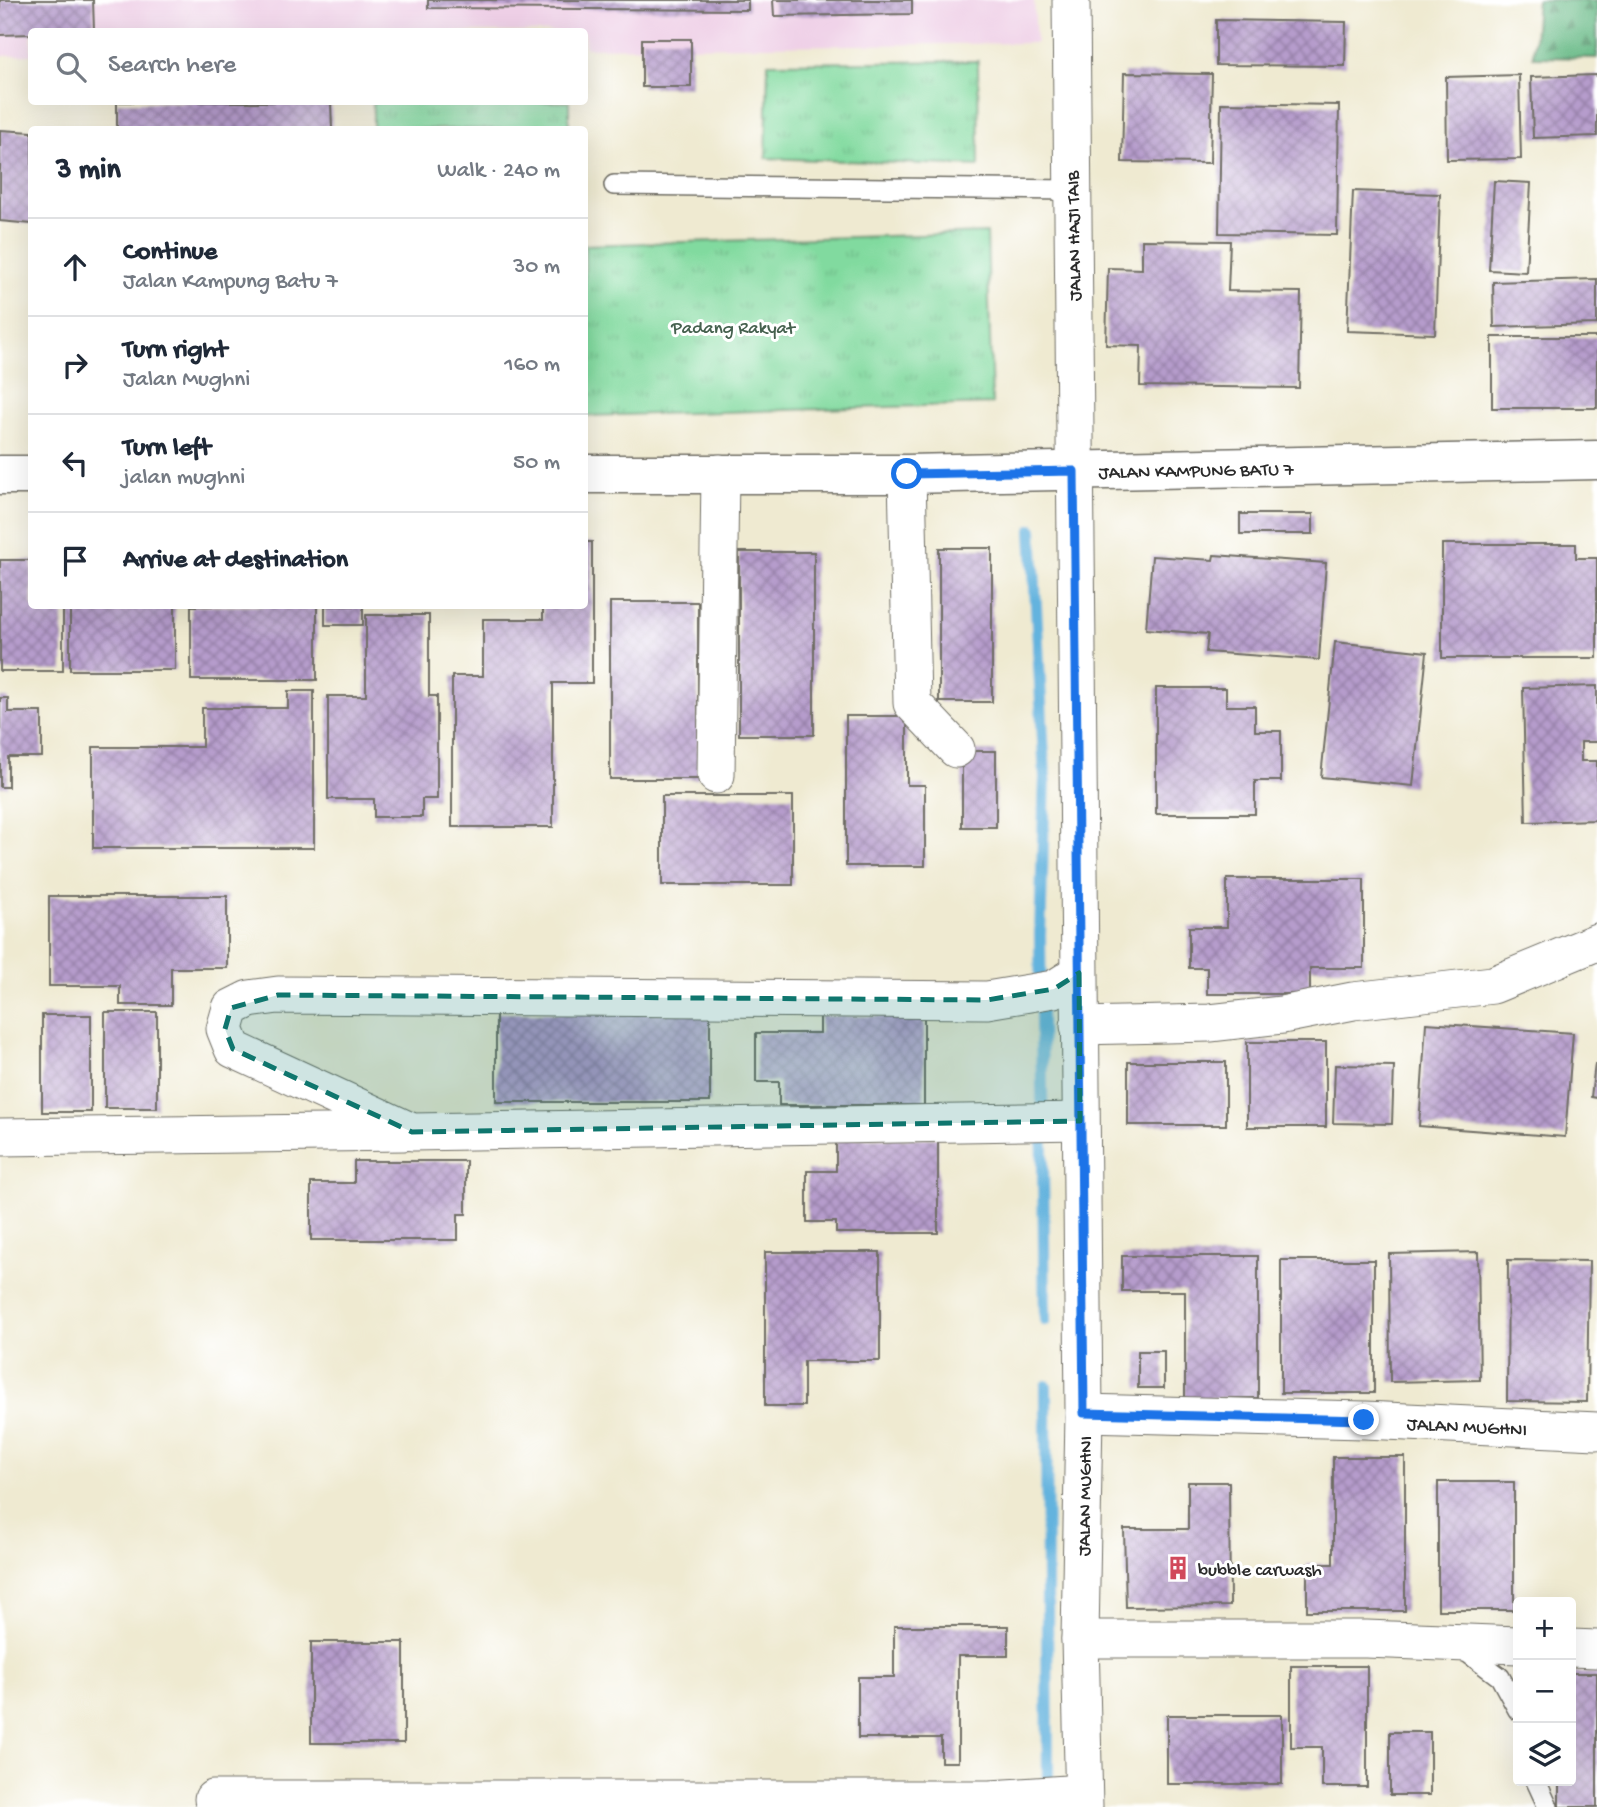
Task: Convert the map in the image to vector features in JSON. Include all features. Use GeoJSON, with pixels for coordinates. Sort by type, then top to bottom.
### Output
{"type":"FeatureCollection","features":[{"type":"Feature","properties":{"kind":"street","name":"JALAN HAJI TAIB"},"geometry":{"type":"LineString","coordinates":[[1071,0],[1074,471]]}},
{"type":"Feature","properties":{"kind":"street","name":"JALAN KAMPUNG BATU 7"},"geometry":{"type":"LineString","coordinates":[[588,474],[907,474],[1597,460]]}},
{"type":"Feature","properties":{"kind":"street","name":"JALAN MUGHNI"},"geometry":{"type":"LineString","coordinates":[[1074,471],[1054,985],[1079,1026],[1073,1122],[1084,1413],[1080,1639],[1083,1800]]}},
{"type":"Feature","properties":{"kind":"street"},"geometry":{"type":"LineString","coordinates":[[716,775],[720,473]]}},
{"type":"Feature","properties":{"kind":"street"},"geometry":{"type":"LineString","coordinates":[[907,474],[912,703],[956,749]]}},
{"type":"Feature","properties":{"kind":"street"},"geometry":{"type":"LineString","coordinates":[[0,475],[28,475]]}},
{"type":"Feature","properties":{"kind":"street"},"geometry":{"type":"LineString","coordinates":[[1079,1026],[1210,1023],[1282,1015],[1364,999],[1493,985],[1597,942]]}},
{"type":"Feature","properties":{"kind":"street"},"geometry":{"type":"LineString","coordinates":[[412,1132],[233,1049],[225,1029],[231,1008],[249,999],[278,995],[987,1000],[1054,985]]}},
{"type":"Feature","properties":{"kind":"street"},"geometry":{"type":"LineString","coordinates":[[0,1137],[1073,1122]]}},
{"type":"Feature","properties":{"kind":"street","name":"JALAN MUGHNI"},"geometry":{"type":"LineString","coordinates":[[1084,1413],[1364,1420],[1597,1431]]}},
{"type":"Feature","properties":{"kind":"street"},"geometry":{"type":"LineString","coordinates":[[1080,1639],[1366,1639],[1513,1645]]}},
{"type":"Feature","properties":{"kind":"street"},"geometry":{"type":"LineString","coordinates":[[1576,1648],[1597,1649]]}},
{"type":"Feature","properties":{"kind":"street"},"geometry":{"type":"LineString","coordinates":[[213,1799],[1083,1800]]}},
{"type":"Feature","properties":{"kind":"lane"},"geometry":{"type":"LineString","coordinates":[[614,185],[1072,190]]}},
{"type":"Feature","properties":{"kind":"lane"},"geometry":{"type":"LineString","coordinates":[[1453,1642],[1500,1677],[1513,1701]]}},
{"type":"Feature","properties":{"kind":"lane"},"geometry":{"type":"LineString","coordinates":[[1538,1786],[1548,1807]]}},
{"type":"Feature","properties":{"kind":"highlighted area"},"geometry":{"type":"Polygon","coordinates":[[[1079,973],[1080,1121],[412,1132],[233,1049],[225,1029],[231,1008],[278,995],[987,1000],[1054,989],[1079,973]]]}},
{"type":"Feature","properties":{"kind":"shaded area"},"geometry":{"type":"Polygon","coordinates":[[[0,0],[1034,0],[1036,43],[588,48],[588,28],[28,28],[28,55],[0,56],[0,0]]]}},
{"type":"Feature","properties":{"kind":"green space"},"geometry":{"type":"Polygon","coordinates":[[[1537,0],[1597,0],[1597,58],[1533,57],[1537,0]]]}},
{"type":"Feature","properties":{"kind":"green space"},"geometry":{"type":"Polygon","coordinates":[[[978,61],[979,166],[766,158],[768,63],[978,61]]]}},
{"type":"Feature","properties":{"kind":"green space"},"geometry":{"type":"Polygon","coordinates":[[[373,105],[569,105],[569,126],[373,126],[373,105]]]}},
{"type":"Feature","properties":{"kind":"green space","name":"Padang Rakyat"},"geometry":{"type":"Polygon","coordinates":[[[987,233],[992,404],[588,416],[588,245],[987,233]]]}},
{"type":"Feature","properties":{"kind":"building"},"geometry":{"type":"Polygon","coordinates":[[[0,0],[93,0],[94,28],[28,28],[28,34],[0,35],[0,0]]]}},
{"type":"Feature","properties":{"kind":"building"},"geometry":{"type":"Polygon","coordinates":[[[428,0],[748,0],[748,10],[428,8],[428,0]]]}},
{"type":"Feature","properties":{"kind":"building"},"geometry":{"type":"Polygon","coordinates":[[[773,0],[912,0],[912,14],[774,16],[773,0]]]}},
{"type":"Feature","properties":{"kind":"building"},"geometry":{"type":"Polygon","coordinates":[[[1216,20],[1346,22],[1345,66],[1216,65],[1216,20]]]}},
{"type":"Feature","properties":{"kind":"building"},"geometry":{"type":"Polygon","coordinates":[[[642,39],[691,39],[691,87],[642,87],[642,39]]]}},
{"type":"Feature","properties":{"kind":"building"},"geometry":{"type":"Polygon","coordinates":[[[1124,73],[1212,74],[1210,163],[1122,162],[1124,73]]]}},
{"type":"Feature","properties":{"kind":"building"},"geometry":{"type":"Polygon","coordinates":[[[1519,75],[1521,159],[1447,160],[1446,77],[1519,75]]]}},
{"type":"Feature","properties":{"kind":"building"},"geometry":{"type":"Polygon","coordinates":[[[1597,75],[1597,136],[1533,138],[1531,77],[1597,75]]]}},
{"type":"Feature","properties":{"kind":"building"},"geometry":{"type":"Polygon","coordinates":[[[1221,103],[1339,105],[1337,235],[1219,233],[1221,103]]]}},
{"type":"Feature","properties":{"kind":"building"},"geometry":{"type":"Polygon","coordinates":[[[117,105],[331,105],[332,126],[117,126],[117,105]]]}},
{"type":"Feature","properties":{"kind":"building"},"geometry":{"type":"Polygon","coordinates":[[[0,130],[28,132],[28,224],[0,221],[0,130]]]}},
{"type":"Feature","properties":{"kind":"building"},"geometry":{"type":"Polygon","coordinates":[[[1494,181],[1531,183],[1526,272],[1489,270],[1494,181]]]}},
{"type":"Feature","properties":{"kind":"building"},"geometry":{"type":"Polygon","coordinates":[[[1353,191],[1440,194],[1435,334],[1347,331],[1353,191]]]}},
{"type":"Feature","properties":{"kind":"building"},"geometry":{"type":"Polygon","coordinates":[[[1142,240],[1230,241],[1228,291],[1301,292],[1299,388],[1140,386],[1141,346],[1106,345],[1108,268],[1142,269],[1142,240]]]}},
{"type":"Feature","properties":{"kind":"building"},"geometry":{"type":"Polygon","coordinates":[[[1597,279],[1597,324],[1494,327],[1493,282],[1597,279]]]}},
{"type":"Feature","properties":{"kind":"building"},"geometry":{"type":"Polygon","coordinates":[[[1492,337],[1597,337],[1597,408],[1492,408],[1492,337]]]}},
{"type":"Feature","properties":{"kind":"building"},"geometry":{"type":"Polygon","coordinates":[[[1240,514],[1313,514],[1313,534],[1240,534],[1240,514]]]}},
{"type":"Feature","properties":{"kind":"building"},"geometry":{"type":"Polygon","coordinates":[[[588,542],[592,542],[592,683],[553,683],[553,827],[452,827],[452,676],[483,676],[483,619],[543,619],[543,609],[588,609],[588,542]]]}},
{"type":"Feature","properties":{"kind":"building"},"geometry":{"type":"Polygon","coordinates":[[[1442,544],[1576,544],[1576,558],[1597,558],[1597,658],[1442,658],[1442,544]]]}},
{"type":"Feature","properties":{"kind":"building"},"geometry":{"type":"Polygon","coordinates":[[[939,548],[992,548],[992,702],[939,702],[939,548]]]}},
{"type":"Feature","properties":{"kind":"building"},"geometry":{"type":"Polygon","coordinates":[[[739,552],[814,552],[814,735],[739,735],[739,552]]]}},
{"type":"Feature","properties":{"kind":"building"},"geometry":{"type":"Polygon","coordinates":[[[1214,555],[1326,563],[1319,660],[1206,652],[1208,634],[1146,629],[1152,556],[1213,560],[1214,555]]]}},
{"type":"Feature","properties":{"kind":"building"},"geometry":{"type":"Polygon","coordinates":[[[0,560],[28,560],[28,609],[63,609],[63,671],[0,671],[0,560]]]}},
{"type":"Feature","properties":{"kind":"building"},"geometry":{"type":"Polygon","coordinates":[[[610,602],[698,602],[698,779],[610,779],[610,602]]]}},
{"type":"Feature","properties":{"kind":"building"},"geometry":{"type":"Polygon","coordinates":[[[70,609],[175,609],[175,670],[70,670],[70,609]]]}},
{"type":"Feature","properties":{"kind":"building"},"geometry":{"type":"Polygon","coordinates":[[[191,609],[317,609],[317,680],[191,680],[191,609]]]}},
{"type":"Feature","properties":{"kind":"building"},"geometry":{"type":"Polygon","coordinates":[[[325,609],[363,609],[363,625],[325,625],[325,609]]]}},
{"type":"Feature","properties":{"kind":"building"},"geometry":{"type":"Polygon","coordinates":[[[366,615],[429,615],[429,696],[437,696],[437,799],[422,799],[422,817],[374,817],[374,799],[328,799],[328,696],[366,696],[366,615]]]}},
{"type":"Feature","properties":{"kind":"building"},"geometry":{"type":"Polygon","coordinates":[[[1335,642],[1427,652],[1413,786],[1321,777],[1335,642]]]}},
{"type":"Feature","properties":{"kind":"building"},"geometry":{"type":"Polygon","coordinates":[[[1597,686],[1597,742],[1581,742],[1581,761],[1597,761],[1597,820],[1526,822],[1523,688],[1597,686]]]}},
{"type":"Feature","properties":{"kind":"building"},"geometry":{"type":"Polygon","coordinates":[[[1156,688],[1226,688],[1226,706],[1255,706],[1255,731],[1281,731],[1281,781],[1255,781],[1255,814],[1156,814],[1156,688]]]}},
{"type":"Feature","properties":{"kind":"building"},"geometry":{"type":"Polygon","coordinates":[[[288,691],[314,691],[314,848],[93,848],[93,747],[202,747],[202,708],[288,708],[288,691]]]}},
{"type":"Feature","properties":{"kind":"building"},"geometry":{"type":"Polygon","coordinates":[[[0,698],[8,698],[8,712],[42,712],[42,757],[8,757],[8,787],[0,787],[0,698]]]}},
{"type":"Feature","properties":{"kind":"building"},"geometry":{"type":"Polygon","coordinates":[[[846,716],[907,716],[907,785],[925,785],[925,866],[846,866],[846,716]]]}},
{"type":"Feature","properties":{"kind":"building"},"geometry":{"type":"Polygon","coordinates":[[[962,751],[996,751],[996,827],[962,827],[962,751]]]}},
{"type":"Feature","properties":{"kind":"building"},"geometry":{"type":"Polygon","coordinates":[[[662,796],[793,796],[793,885],[662,885],[662,796]]]}},
{"type":"Feature","properties":{"kind":"building"},"geometry":{"type":"Polygon","coordinates":[[[1227,879],[1364,879],[1364,968],[1310,968],[1310,994],[1207,994],[1207,968],[1189,968],[1189,927],[1227,927],[1227,879]]]}},
{"type":"Feature","properties":{"kind":"building"},"geometry":{"type":"Polygon","coordinates":[[[49,896],[227,896],[227,968],[171,968],[171,1005],[120,1005],[120,986],[49,986],[49,896]]]}},
{"type":"Feature","properties":{"kind":"building"},"geometry":{"type":"Polygon","coordinates":[[[105,1012],[157,1012],[157,1108],[105,1108],[105,1012]]]}},
{"type":"Feature","properties":{"kind":"building"},"geometry":{"type":"Polygon","coordinates":[[[496,1013],[710,1013],[710,1102],[496,1102],[496,1013]]]}},
{"type":"Feature","properties":{"kind":"building"},"geometry":{"type":"Polygon","coordinates":[[[42,1015],[91,1015],[91,1112],[42,1112],[42,1015]]]}},
{"type":"Feature","properties":{"kind":"building"},"geometry":{"type":"Polygon","coordinates":[[[820,1016],[924,1016],[924,1105],[779,1105],[779,1082],[756,1082],[756,1033],[820,1033],[820,1016]]]}},
{"type":"Feature","properties":{"kind":"building"},"geometry":{"type":"Polygon","coordinates":[[[1426,1023],[1573,1033],[1565,1137],[1419,1126],[1426,1023]]]}},
{"type":"Feature","properties":{"kind":"building"},"geometry":{"type":"Polygon","coordinates":[[[1247,1042],[1326,1042],[1326,1127],[1247,1127],[1247,1042]]]}},
{"type":"Feature","properties":{"kind":"building"},"geometry":{"type":"Polygon","coordinates":[[[1128,1062],[1226,1062],[1226,1125],[1128,1125],[1128,1062]]]}},
{"type":"Feature","properties":{"kind":"building"},"geometry":{"type":"Polygon","coordinates":[[[1597,1064],[1597,1098],[1591,1097],[1597,1064]]]}},
{"type":"Feature","properties":{"kind":"building"},"geometry":{"type":"Polygon","coordinates":[[[1335,1065],[1394,1066],[1392,1124],[1333,1123],[1335,1065]]]}},
{"type":"Feature","properties":{"kind":"building"},"geometry":{"type":"Polygon","coordinates":[[[836,1138],[938,1138],[938,1233],[836,1233],[836,1222],[807,1222],[807,1171],[836,1171],[836,1138]]]}},
{"type":"Feature","properties":{"kind":"building"},"geometry":{"type":"Polygon","coordinates":[[[354,1161],[466,1161],[466,1214],[458,1214],[458,1240],[311,1240],[311,1183],[354,1183],[354,1161]]]}},
{"type":"Feature","properties":{"kind":"building"},"geometry":{"type":"Polygon","coordinates":[[[765,1252],[880,1252],[880,1361],[804,1361],[804,1406],[765,1406],[765,1252]]]}},
{"type":"Feature","properties":{"kind":"building"},"geometry":{"type":"Polygon","coordinates":[[[1478,1252],[1480,1380],[1390,1382],[1389,1254],[1478,1252]]]}},
{"type":"Feature","properties":{"kind":"building"},"geometry":{"type":"Polygon","coordinates":[[[1122,1256],[1258,1256],[1258,1398],[1185,1398],[1185,1291],[1122,1291],[1122,1256]]]}},
{"type":"Feature","properties":{"kind":"building"},"geometry":{"type":"Polygon","coordinates":[[[1281,1260],[1374,1260],[1374,1393],[1281,1393],[1281,1260]]]}},
{"type":"Feature","properties":{"kind":"building"},"geometry":{"type":"Polygon","coordinates":[[[1508,1260],[1589,1261],[1587,1402],[1507,1401],[1508,1260]]]}},
{"type":"Feature","properties":{"kind":"building"},"geometry":{"type":"Polygon","coordinates":[[[1138,1351],[1164,1351],[1164,1388],[1138,1388],[1138,1351]]]}},
{"type":"Feature","properties":{"kind":"building"},"geometry":{"type":"Polygon","coordinates":[[[1333,1457],[1405,1457],[1405,1611],[1307,1611],[1307,1564],[1333,1564],[1333,1457]]]}},
{"type":"Feature","properties":{"kind":"building","name":"bubble carwash"},"geometry":{"type":"Polygon","coordinates":[[[1188,1482],[1229,1482],[1230,1606],[1126,1607],[1124,1529],[1188,1529],[1188,1482]]]}},
{"type":"Feature","properties":{"kind":"building"},"geometry":{"type":"Polygon","coordinates":[[[1438,1482],[1514,1482],[1513,1610],[1438,1610],[1438,1482]]]}},
{"type":"Feature","properties":{"kind":"building"},"geometry":{"type":"Polygon","coordinates":[[[894,1626],[1008,1626],[1008,1656],[958,1656],[958,1762],[941,1762],[941,1738],[858,1738],[858,1677],[894,1677],[894,1626]]]}},
{"type":"Feature","properties":{"kind":"building"},"geometry":{"type":"Polygon","coordinates":[[[311,1642],[404,1642],[404,1743],[311,1743],[311,1642]]]}},
{"type":"Feature","properties":{"kind":"building"},"geometry":{"type":"Polygon","coordinates":[[[1291,1666],[1367,1666],[1367,1787],[1322,1787],[1322,1747],[1291,1747],[1291,1666]]]}},
{"type":"Feature","properties":{"kind":"building"},"geometry":{"type":"Polygon","coordinates":[[[1576,1673],[1597,1673],[1597,1807],[1559,1807],[1559,1786],[1576,1786],[1576,1673]]]}},
{"type":"Feature","properties":{"kind":"building"},"geometry":{"type":"Polygon","coordinates":[[[1167,1715],[1282,1715],[1282,1784],[1167,1784],[1167,1715]]]}},
{"type":"Feature","properties":{"kind":"building"},"geometry":{"type":"Polygon","coordinates":[[[1390,1732],[1430,1732],[1430,1795],[1390,1795],[1390,1732]]]}},
{"type":"Feature","properties":{"kind":"waterway"},"geometry":{"type":"LineString","coordinates":[[1032,530],[1045,778],[1040,935],[1045,1320]]}},
{"type":"Feature","properties":{"kind":"waterway"},"geometry":{"type":"LineString","coordinates":[[1046,1386],[1048,1793]]}},
{"type":"Feature","properties":{"kind":"place","name":"bubble carwash"},"geometry":{"type":"Point","coordinates":[1178,1568]}},
{"type":"Feature","properties":{"kind":"route"},"geometry":{"type":"LineString","coordinates":[[907,474],[1074,471],[1084,1413],[1364,1420]]}}]}
